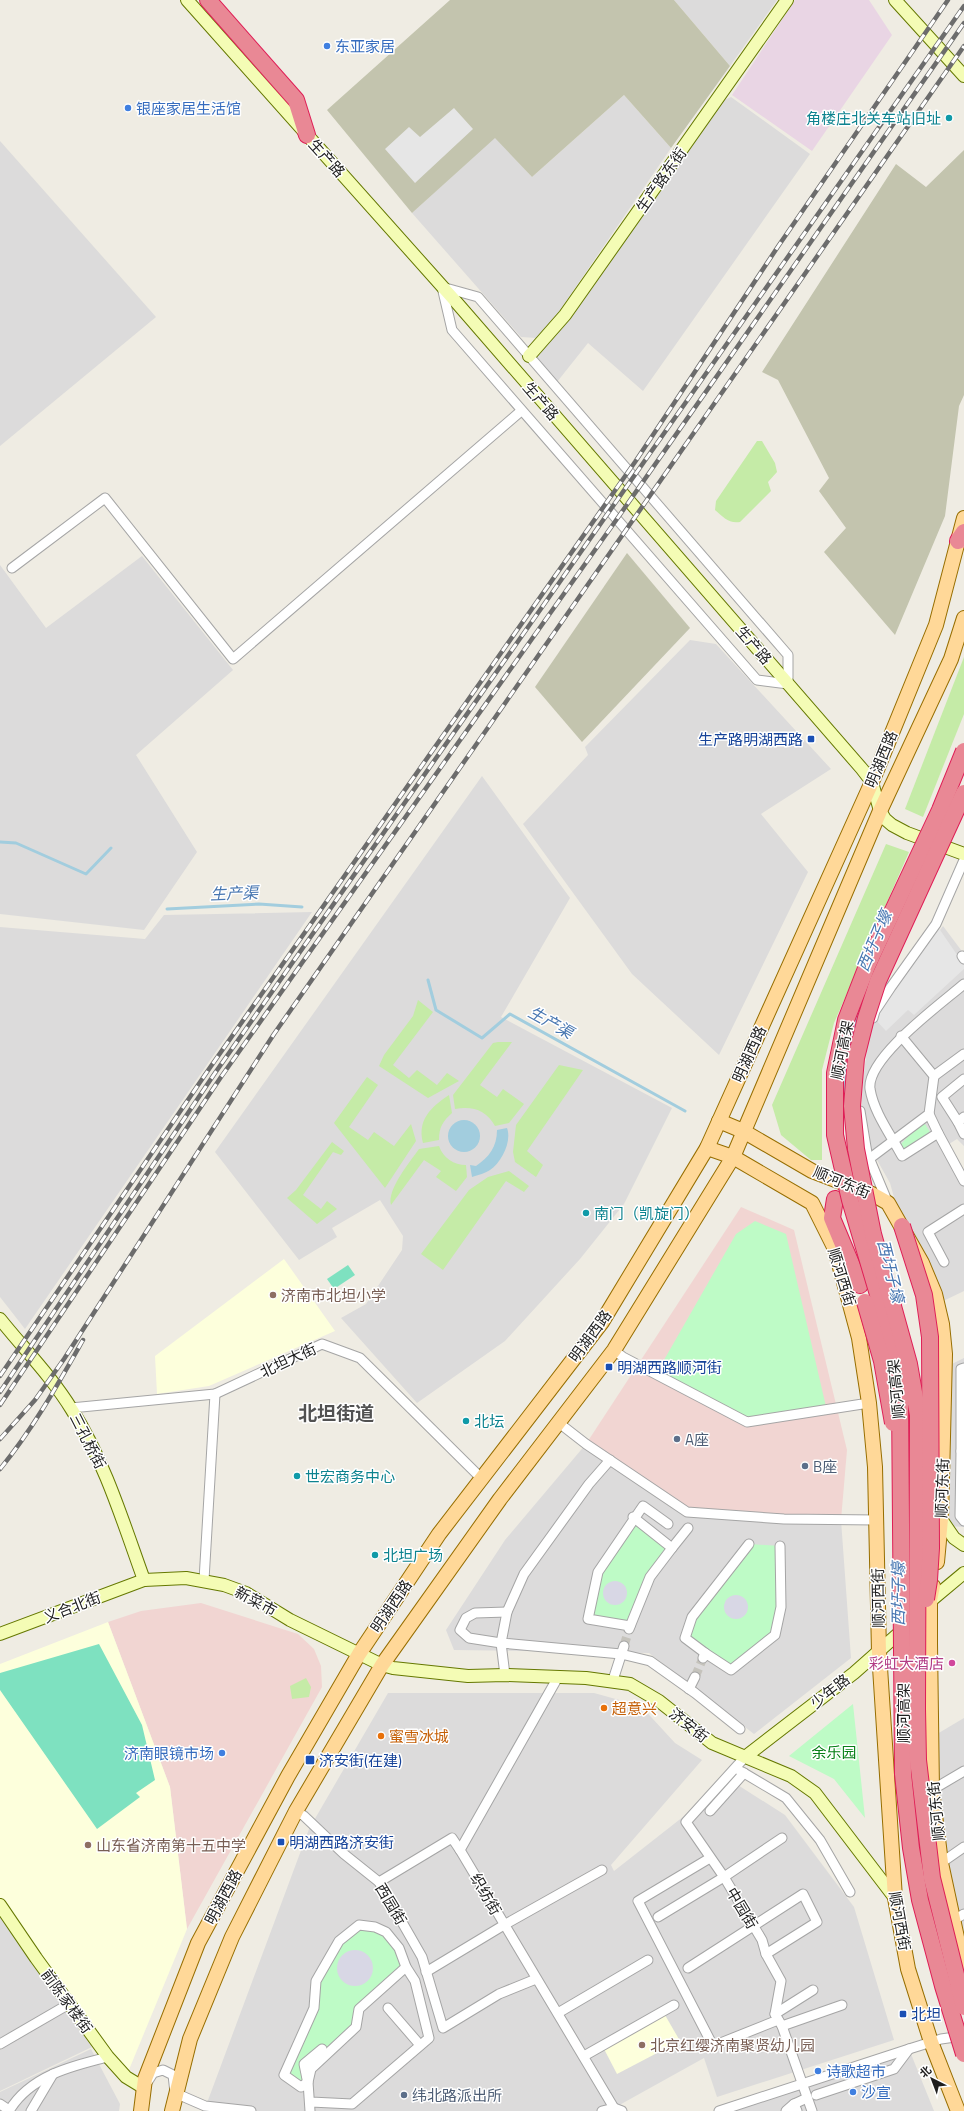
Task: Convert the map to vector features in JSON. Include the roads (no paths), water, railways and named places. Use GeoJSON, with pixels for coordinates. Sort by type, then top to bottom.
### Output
{"type":"FeatureCollection","features":[{"type":"Feature","properties":{"kind":"highway"},"geometry":{"type":"LineString","coordinates":[[208,0],[296,100],[307,135]]}},
{"type":"Feature","properties":{"kind":"highway","name":"顺河高架"},"geometry":{"type":"LineString","coordinates":[[964,751],[940,810],[867,966],[846,1020],[835,1073],[835,1135],[850,1200],[890,1335],[900,1399],[907,1640],[918,1760],[932,1878],[964,2007]]}},
{"type":"Feature","properties":{"kind":"highway","name":"顺河高架"},"geometry":{"type":"LineString","coordinates":[[964,793],[878,981],[866,1018],[856,1058],[852,1106],[856,1149],[873,1234],[909,1364],[918,1415],[907,1640],[903,1774],[911,1848],[920,1900],[943,1986],[964,2054]]}},
{"type":"Feature","properties":{"kind":"highway"},"geometry":{"type":"LineString","coordinates":[[835,1199],[832,1218],[865,1302],[882,1361],[893,1424],[894,1570],[907,1640]]}},
{"type":"Feature","properties":{"kind":"highway"},"geometry":{"type":"LineString","coordinates":[[902,1226],[924,1295],[930,1337],[932,1400],[929,1580],[907,1640]]}},
{"type":"Feature","properties":{"kind":"highway"},"geometry":{"type":"LineString","coordinates":[[835,1250],[860,1286]]}},
{"type":"Feature","properties":{"kind":"main road","name":"生产路"},"geometry":{"type":"LineString","coordinates":[[187,0],[442,287],[872,782],[880,811]]}},
{"type":"Feature","properties":{"kind":"main road","name":"生产路东街"},"geometry":{"type":"LineString","coordinates":[[529,356],[565,315],[787,0]]}},
{"type":"Feature","properties":{"kind":"main road"},"geometry":{"type":"LineString","coordinates":[[895,0],[964,76]]}},
{"type":"Feature","properties":{"kind":"main road","name":"明湖西路"},"geometry":{"type":"LineString","coordinates":[[141,2111],[145,2079],[198,1943],[282,1787],[359,1654],[439,1534],[602,1322],[707,1148],[872,782],[936,625],[961,536],[964,518]]}},
{"type":"Feature","properties":{"kind":"main road","name":"明湖西路"},"geometry":{"type":"LineString","coordinates":[[172,2111],[175,2094],[190,2039],[232,1937],[296,1811],[382,1665],[500,1499],[614,1350],[733,1157],[880,811],[951,659],[964,618]]}},
{"type":"Feature","properties":{"kind":"main road"},"geometry":{"type":"LineString","coordinates":[[880,811],[885,819],[892,825],[907,833],[964,854]]}},
{"type":"Feature","properties":{"kind":"main road","name":"顺河东街"},"geometry":{"type":"LineString","coordinates":[[719,1121],[743,1131],[812,1171],[872,1194],[888,1203],[922,1263],[935,1294],[942,1324],[945,1370],[941,1519],[937,1563],[930,1600],[932,1790],[941,1863],[958,1918],[964,1970]]}},
{"type":"Feature","properties":{"kind":"main road","name":"顺河西街"},"geometry":{"type":"LineString","coordinates":[[707,1148],[733,1157],[812,1203],[835,1250],[860,1338],[869,1403],[875,1467],[879,1652],[894,1898],[908,1969],[936,2041],[958,2111]]}},
{"type":"Feature","properties":{"kind":"main road"},"geometry":{"type":"LineString","coordinates":[[824,1227],[828,1211],[835,1199],[848,1191],[872,1194]]}},
{"type":"Feature","properties":{"kind":"main road","name":"三孔桥街"},"geometry":{"type":"LineString","coordinates":[[0,1319],[71,1408],[107,1478],[144,1580]]}},
{"type":"Feature","properties":{"kind":"main road"},"geometry":{"type":"LineString","coordinates":[[941,1519],[954,1538],[964,1545]]}},
{"type":"Feature","properties":{"kind":"main road","name":"少年路"},"geometry":{"type":"LineString","coordinates":[[745,1757],[879,1652],[907,1640],[920,1611],[930,1600],[964,1573]]}},
{"type":"Feature","properties":{"kind":"main road","name":"新菜市"},"geometry":{"type":"LineString","coordinates":[[144,1580],[165,1578],[204,1580],[246,1593],[290,1620],[359,1654]]}},
{"type":"Feature","properties":{"kind":"main road","name":"义合北街"},"geometry":{"type":"LineString","coordinates":[[0,1634],[144,1580]]}},
{"type":"Feature","properties":{"kind":"main road","name":"济安街"},"geometry":{"type":"LineString","coordinates":[[359,1654],[382,1665],[402,1670],[468,1676],[505,1675],[613,1680],[630,1684],[650,1695],[701,1737],[722,1748],[791,1776],[815,1793],[894,1898]]}},
{"type":"Feature","properties":{"kind":"main road","name":"前陈家楼街"},"geometry":{"type":"LineString","coordinates":[[0,1904],[108,2057],[126,2077],[144,2088]]}},
{"type":"Feature","properties":{"kind":"street"},"geometry":{"type":"LineString","coordinates":[[442,287],[478,297],[529,356],[788,655],[788,684],[757,680],[521,411],[452,330],[442,287]]}},
{"type":"Feature","properties":{"kind":"street"},"geometry":{"type":"LineString","coordinates":[[12,568],[105,498],[233,659],[521,411]]}},
{"type":"Feature","properties":{"kind":"street"},"geometry":{"type":"LineString","coordinates":[[888,1203],[870,1159],[858,1102],[862,1056],[875,1011],[936,924],[964,860]]}},
{"type":"Feature","properties":{"kind":"street"},"geometry":{"type":"LineString","coordinates":[[938,1133],[902,1156],[876,1108],[870,1088],[875,1070],[901,1036],[964,984]]}},
{"type":"Feature","properties":{"kind":"street"},"geometry":{"type":"LineString","coordinates":[[901,1036],[923,1060],[934,1076],[929,1114],[964,1181]]}},
{"type":"Feature","properties":{"kind":"street"},"geometry":{"type":"LineString","coordinates":[[934,1076],[964,1054]]}},
{"type":"Feature","properties":{"kind":"street"},"geometry":{"type":"LineString","coordinates":[[964,1079],[942,1097],[961,1120],[964,1134]]}},
{"type":"Feature","properties":{"kind":"street"},"geometry":{"type":"LineString","coordinates":[[870,1159],[929,1114]]}},
{"type":"Feature","properties":{"kind":"street"},"geometry":{"type":"LineString","coordinates":[[944,1262],[928,1232],[964,1210]]}},
{"type":"Feature","properties":{"kind":"street","name":"北坦大街"},"geometry":{"type":"LineString","coordinates":[[71,1408],[215,1394],[322,1344],[360,1358],[482,1479]]}},
{"type":"Feature","properties":{"kind":"street"},"geometry":{"type":"LineString","coordinates":[[614,1350],[623,1357],[747,1422],[869,1403]]}},
{"type":"Feature","properties":{"kind":"street"},"geometry":{"type":"LineString","coordinates":[[945,1370],[962,1368],[963,1451],[960,1516],[964,1521]]}},
{"type":"Feature","properties":{"kind":"street"},"geometry":{"type":"LineString","coordinates":[[204,1580],[215,1394]]}},
{"type":"Feature","properties":{"kind":"street"},"geometry":{"type":"LineString","coordinates":[[559,1423],[610,1460],[687,1512],[784,1518],[876,1520]]}},
{"type":"Feature","properties":{"kind":"street"},"geometry":{"type":"LineString","coordinates":[[505,1675],[500,1643],[507,1612],[524,1574],[589,1484],[610,1460]]}},
{"type":"Feature","properties":{"kind":"street"},"geometry":{"type":"LineString","coordinates":[[668,1524],[643,1506],[634,1517],[598,1572],[588,1619],[630,1628],[650,1576],[688,1528]]}},
{"type":"Feature","properties":{"kind":"street"},"geometry":{"type":"LineString","coordinates":[[634,1517],[672,1548]]}},
{"type":"Feature","properties":{"kind":"street"},"geometry":{"type":"LineString","coordinates":[[749,1544],[692,1617],[685,1638],[704,1656],[731,1670],[775,1635],[781,1607],[780,1546]]}},
{"type":"Feature","properties":{"kind":"street"},"geometry":{"type":"LineString","coordinates":[[507,1612],[475,1613],[466,1618],[460,1630],[469,1638],[500,1643],[623,1650],[650,1661],[740,1729]]}},
{"type":"Feature","properties":{"kind":"street"},"geometry":{"type":"LineString","coordinates":[[613,1680],[623,1650]]}},
{"type":"Feature","properties":{"kind":"street"},"geometry":{"type":"LineString","coordinates":[[379,1882],[452,1838],[460,1850],[558,1677]]}},
{"type":"Feature","properties":{"kind":"street"},"geometry":{"type":"LineString","coordinates":[[689,1689],[695,1677]]}},
{"type":"Feature","properties":{"kind":"street","name":"中园街"},"geometry":{"type":"LineString","coordinates":[[745,1757],[733,1768],[686,1822],[724,1877],[752,1926],[762,1940],[766,1954],[781,1981],[778,2020],[801,2083],[811,2097],[812,2111]]}},
{"type":"Feature","properties":{"kind":"street"},"geometry":{"type":"LineString","coordinates":[[733,1768],[786,1798],[820,1840],[850,1892]]}},
{"type":"Feature","properties":{"kind":"street"},"geometry":{"type":"LineString","coordinates":[[932,1790],[964,1771]]}},
{"type":"Feature","properties":{"kind":"street"},"geometry":{"type":"LineString","coordinates":[[710,1810],[744,1773]]}},
{"type":"Feature","properties":{"kind":"street","name":"西园街"},"geometry":{"type":"LineString","coordinates":[[296,1811],[304,1816],[344,1854],[379,1882],[422,1957],[443,2028],[499,1994],[536,1979]]}},
{"type":"Feature","properties":{"kind":"street"},"geometry":{"type":"LineString","coordinates":[[658,1917],[724,1877],[782,1838]]}},
{"type":"Feature","properties":{"kind":"street"},"geometry":{"type":"LineString","coordinates":[[941,1863],[964,1847]]}},
{"type":"Feature","properties":{"kind":"street","name":"织纺街"},"geometry":{"type":"LineString","coordinates":[[460,1850],[533,1971],[536,1979],[618,2109]]}},
{"type":"Feature","properties":{"kind":"street"},"geometry":{"type":"LineString","coordinates":[[710,1858],[638,1901],[713,2046],[778,2020],[842,2005]]}},
{"type":"Feature","properties":{"kind":"street"},"geometry":{"type":"LineString","coordinates":[[426,1972],[504,1925],[602,1870]]}},
{"type":"Feature","properties":{"kind":"street"},"geometry":{"type":"LineString","coordinates":[[688,1968],[803,1894],[818,1922],[766,1954]]}},
{"type":"Feature","properties":{"kind":"street"},"geometry":{"type":"LineString","coordinates":[[322,2049],[304,2064],[308,2082],[310,2106],[352,2104],[429,2038],[415,1981],[406,1967],[399,1948],[386,1932],[375,1927],[359,1925],[339,1941],[316,1981],[314,2008],[284,2075],[300,2087],[308,2082],[311,2069],[356,2027],[359,2009],[406,1967]]}},
{"type":"Feature","properties":{"kind":"street"},"geometry":{"type":"LineString","coordinates":[[558,2013],[648,1960]]}},
{"type":"Feature","properties":{"kind":"street"},"geometry":{"type":"LineString","coordinates":[[778,2020],[812,1990]]}},
{"type":"Feature","properties":{"kind":"street"},"geometry":{"type":"LineString","coordinates":[[0,2044],[70,2004]]}},
{"type":"Feature","properties":{"kind":"street"},"geometry":{"type":"LineString","coordinates":[[584,2056],[674,2005]]}},
{"type":"Feature","properties":{"kind":"street"},"geometry":{"type":"LineString","coordinates":[[388,2008],[420,2045]]}},
{"type":"Feature","properties":{"kind":"street"},"geometry":{"type":"LineString","coordinates":[[719,2111],[908,2049],[936,2041],[964,2036]]}},
{"type":"Feature","properties":{"kind":"street"},"geometry":{"type":"LineString","coordinates":[[786,2111],[796,2108],[811,2097],[894,2069],[908,2049]]}},
{"type":"Feature","properties":{"kind":"street"},"geometry":{"type":"LineString","coordinates":[[0,2104],[9,2111],[21,2095],[44,2078],[75,2065],[108,2057]]}},
{"type":"Feature","properties":{"kind":"street"},"geometry":{"type":"LineString","coordinates":[[144,2088],[153,2074],[163,2070],[173,2075],[175,2094],[214,2109],[251,2111]]}},
{"type":"Feature","properties":{"kind":"street"},"geometry":{"type":"LineString","coordinates":[[31,2111],[53,2074]]}},
{"type":"Feature","properties":{"kind":"street"},"geometry":{"type":"LineString","coordinates":[[602,2111],[618,2109]]}},
{"type":"Feature","properties":{"kind":"water"},"geometry":{"type":"Polygon","coordinates":[[[461,1120],[467,1120],[477,1127],[480,1136],[479,1142],[473,1149],[467,1152],[461,1152],[451,1145],[448,1139],[448,1133],[455,1123],[461,1120]]]}},
{"type":"Feature","properties":{"kind":"water"},"geometry":{"type":"Polygon","coordinates":[[[507,1128],[507,1145],[502,1157],[488,1171],[472,1177],[470,1165],[476,1166],[485,1159],[496,1142],[497,1130],[507,1128]]]}},
{"type":"Feature","properties":{"kind":"waterway"},"geometry":{"type":"LineString","coordinates":[[0,842],[16,843],[86,874],[111,848]]}},
{"type":"Feature","properties":{"kind":"waterway","name":"生产渠"},"geometry":{"type":"LineString","coordinates":[[167,909],[259,904],[302,907]]}},
{"type":"Feature","properties":{"kind":"waterway","name":"生产渠"},"geometry":{"type":"LineString","coordinates":[[428,980],[436,1010],[482,1038],[510,1014],[685,1111]]}},
{"type":"Feature","properties":{"kind":"waterway","name":"西圩子壕"},"geometry":{"type":"LineString","coordinates":[[850,1048],[859,1008]]}},
{"type":"Feature","properties":{"kind":"waterway","name":"西圩子壕"},"geometry":{"type":"LineString","coordinates":[[846,1093],[844,1078],[848,1059]]}},
{"type":"Feature","properties":{"kind":"waterway","name":"西圩子壕"},"geometry":{"type":"LineString","coordinates":[[908,1405],[908,1443]]}},
{"type":"Feature","properties":{"kind":"tunnel"},"geometry":{"type":"LineString","coordinates":[[624,1646],[629,1629]]}},
{"type":"Feature","properties":{"kind":"tunnel"},"geometry":{"type":"LineString","coordinates":[[695,1677],[703,1658]]}},
{"type":"Feature","properties":{"kind":"railway"},"geometry":{"type":"LineString","coordinates":[[0,1376],[209,1069],[635,462],[779,245],[948,0]]}},
{"type":"Feature","properties":{"kind":"railway"},"geometry":{"type":"LineString","coordinates":[[0,1392],[215,1073],[964,6]]}},
{"type":"Feature","properties":{"kind":"railway"},"geometry":{"type":"LineString","coordinates":[[0,1405],[221,1077],[612,526],[964,23]]}},
{"type":"Feature","properties":{"kind":"railway"},"geometry":{"type":"LineString","coordinates":[[0,1439],[35,1400],[64,1359],[274,1034],[964,46]]}},
{"type":"Feature","properties":{"kind":"railway"},"geometry":{"type":"LineString","coordinates":[[0,1469],[34,1422],[83,1340]]}},
{"type":"Feature","properties":{"kind":"place","name":"东亚家居"},"geometry":{"type":"Point","coordinates":[327,46]}},
{"type":"Feature","properties":{"kind":"place","name":"银座家居生活馆"},"geometry":{"type":"Point","coordinates":[128,108]}},
{"type":"Feature","properties":{"kind":"place","name":"角楼庄北关车站旧址"},"geometry":{"type":"Point","coordinates":[949,118]}},
{"type":"Feature","properties":{"kind":"place","name":"生产路明湖西路"},"geometry":{"type":"Point","coordinates":[811,739]}},
{"type":"Feature","properties":{"kind":"place","name":"南门（凯旋门）"},"geometry":{"type":"Point","coordinates":[586,1213]}},
{"type":"Feature","properties":{"kind":"place","name":"济南市北坦小学"},"geometry":{"type":"Point","coordinates":[273,1295]}},
{"type":"Feature","properties":{"kind":"place","name":"明湖西路顺河街"},"geometry":{"type":"Point","coordinates":[609,1367]}},
{"type":"Feature","properties":{"kind":"place","name":"北坛"},"geometry":{"type":"Point","coordinates":[466,1421]}},
{"type":"Feature","properties":{"kind":"place","name":"A座"},"geometry":{"type":"Point","coordinates":[677,1439]}},
{"type":"Feature","properties":{"kind":"place","name":"B座"},"geometry":{"type":"Point","coordinates":[805,1466]}},
{"type":"Feature","properties":{"kind":"place","name":"世宏商务中心"},"geometry":{"type":"Point","coordinates":[297,1476]}},
{"type":"Feature","properties":{"kind":"place","name":"北坦广场"},"geometry":{"type":"Point","coordinates":[375,1555]}},
{"type":"Feature","properties":{"kind":"place","name":"彩虹大酒店"},"geometry":{"type":"Point","coordinates":[952,1663]}},
{"type":"Feature","properties":{"kind":"place","name":"超意兴"},"geometry":{"type":"Point","coordinates":[604,1708]}},
{"type":"Feature","properties":{"kind":"place","name":"蜜雪冰城"},"geometry":{"type":"Point","coordinates":[381,1736]}},
{"type":"Feature","properties":{"kind":"place","name":"济南眼镜市场"},"geometry":{"type":"Point","coordinates":[222,1753]}},
{"type":"Feature","properties":{"kind":"place","name":"济安街(在建)"},"geometry":{"type":"Point","coordinates":[310,1760]}},
{"type":"Feature","properties":{"kind":"place","name":"明湖西路济安街"},"geometry":{"type":"Point","coordinates":[281,1842]}},
{"type":"Feature","properties":{"kind":"place","name":"山东省济南第十五中学"},"geometry":{"type":"Point","coordinates":[88,1845]}},
{"type":"Feature","properties":{"kind":"place","name":"北坦"},"geometry":{"type":"Point","coordinates":[903,2014]}},
{"type":"Feature","properties":{"kind":"place","name":"北京红缨济南聚贤幼儿园"},"geometry":{"type":"Point","coordinates":[642,2045]}},
{"type":"Feature","properties":{"kind":"place","name":"诗歌超市"},"geometry":{"type":"Point","coordinates":[818,2071]}},
{"type":"Feature","properties":{"kind":"place","name":"沙宣"},"geometry":{"type":"Point","coordinates":[853,2092]}},
{"type":"Feature","properties":{"kind":"place","name":"纬北路派出所"},"geometry":{"type":"Point","coordinates":[404,2095]}},
{"type":"Feature","properties":{"kind":"district","name":"北坦街道"},"geometry":{"type":"Point","coordinates":[336,1412]}},
{"type":"Feature","properties":{"kind":"park label","name":"余乐园"},"geometry":{"type":"Point","coordinates":[834,1752]}}]}
